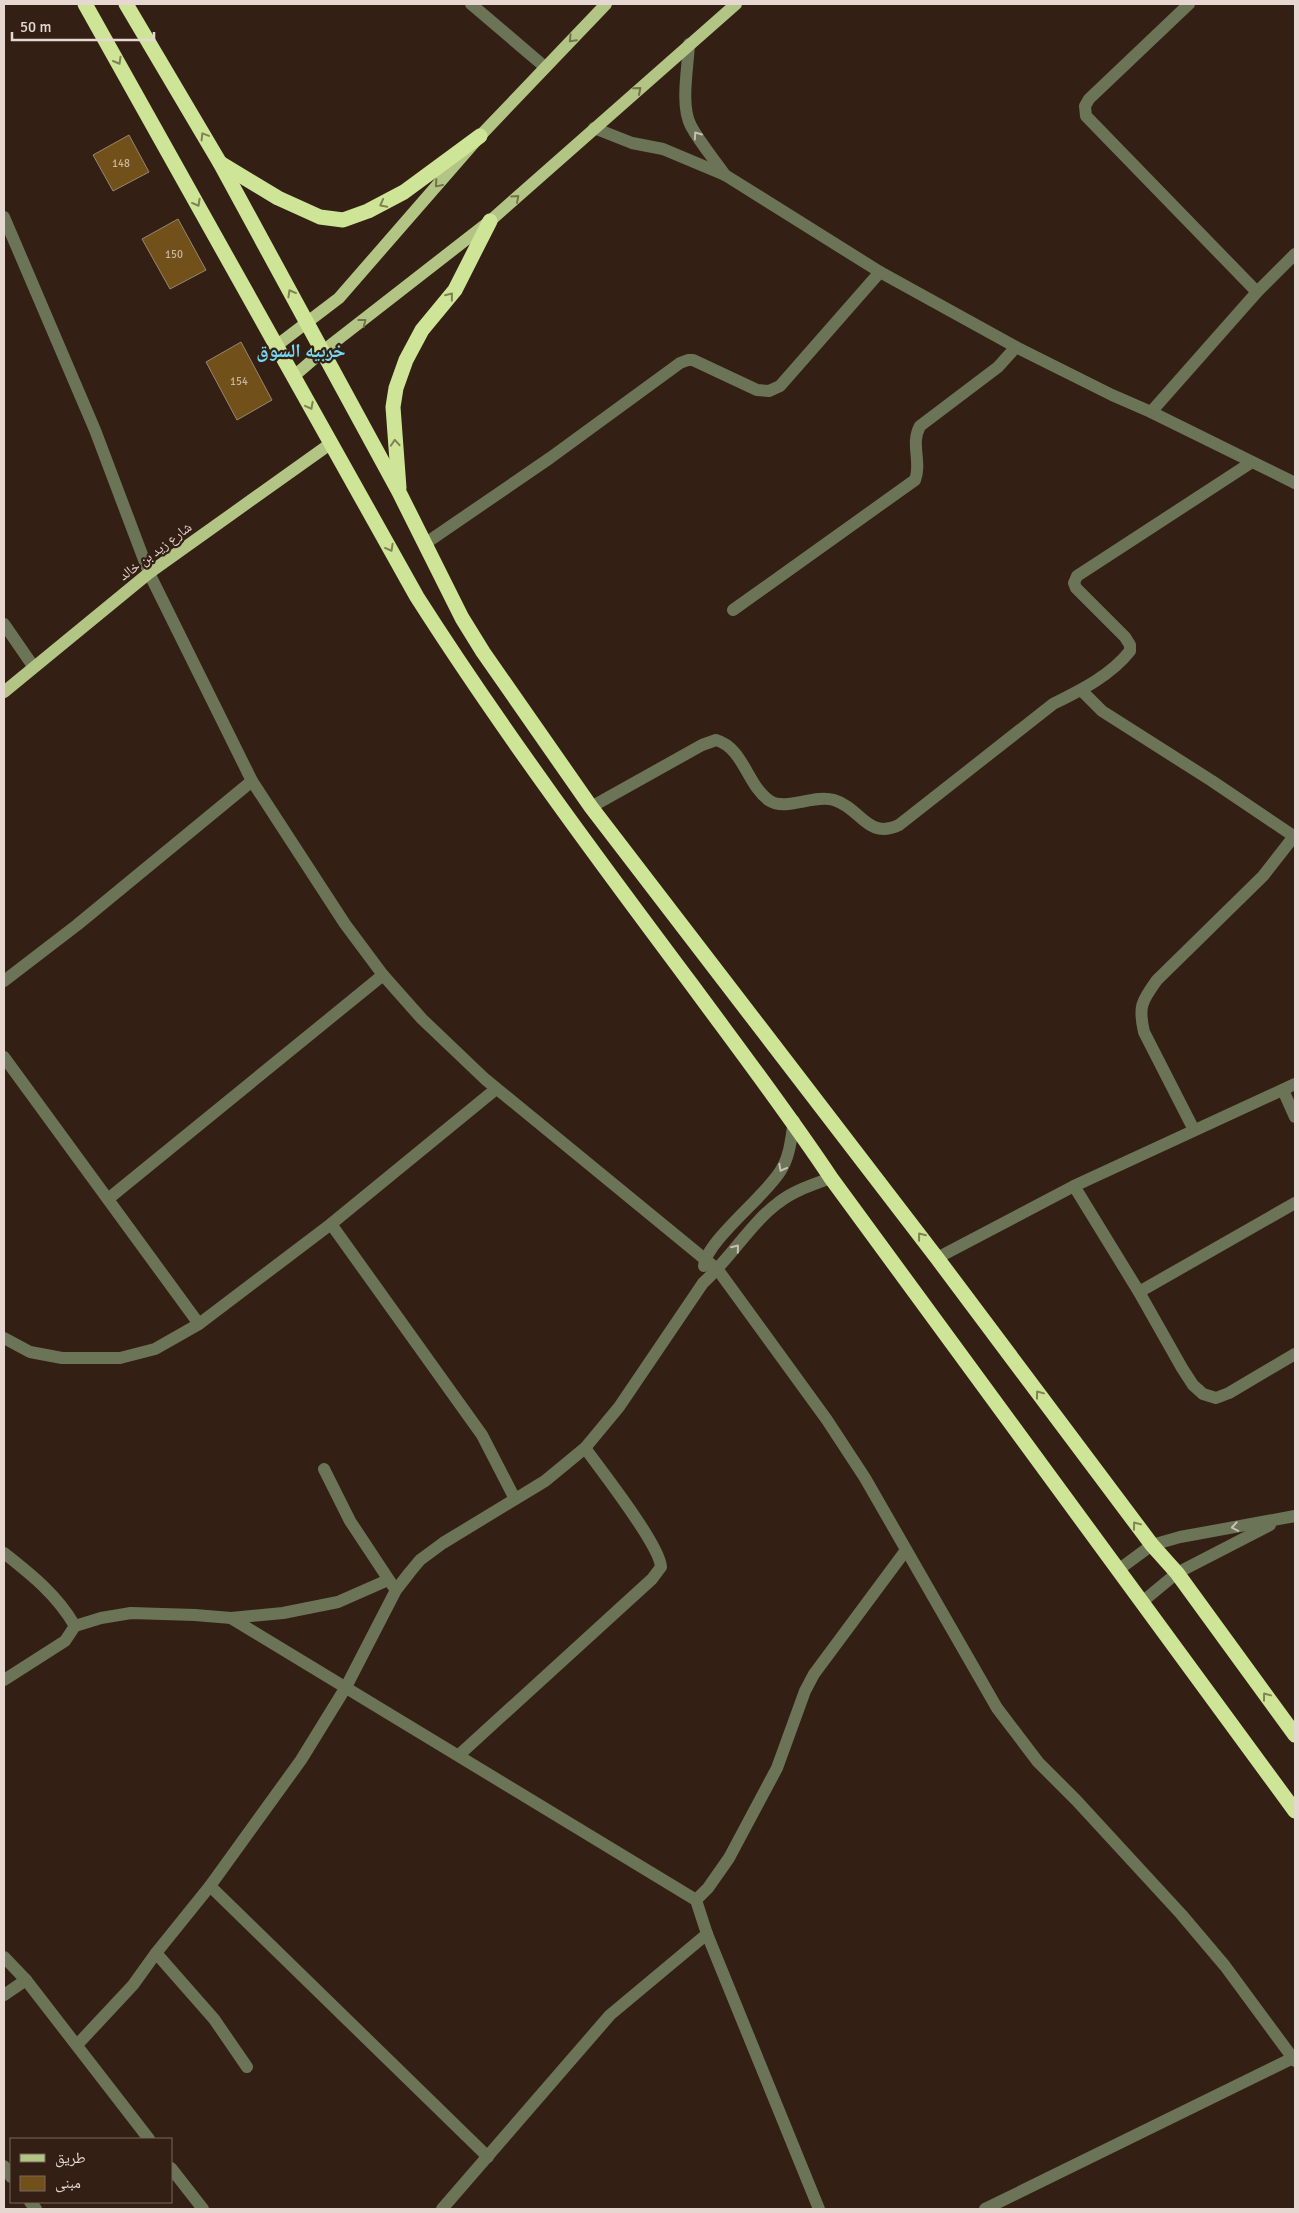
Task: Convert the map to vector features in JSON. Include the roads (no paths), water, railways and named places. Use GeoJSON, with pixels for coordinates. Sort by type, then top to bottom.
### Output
{"type":"FeatureCollection","features":[{"type":"Feature","properties":{"kind":"highway"},"geometry":{"type":"LineString","coordinates":[[85,4],[294,376],[330,444],[417,597],[442,637],[552,796],[794,1121],[831,1178],[1295,1811]]}},
{"type":"Feature","properties":{"kind":"highway"},"geometry":{"type":"LineString","coordinates":[[126,4],[220,163],[399,492],[462,618],[478,644],[590,807],[938,1258],[1152,1545],[1177,1573],[1295,1735]]}},
{"type":"Feature","properties":{"kind":"highway"},"geometry":{"type":"LineString","coordinates":[[220,163],[295,206],[320,217],[344,220],[368,212],[404,192],[480,136]]}},
{"type":"Feature","properties":{"kind":"highway"},"geometry":{"type":"LineString","coordinates":[[399,492],[393,407],[396,388],[406,360],[418,338],[455,290],[490,221]]}},
{"type":"Feature","properties":{"kind":"main road"},"geometry":{"type":"LineString","coordinates":[[276,346],[339,298],[480,136],[606,4]]}},
{"type":"Feature","properties":{"kind":"main road"},"geometry":{"type":"LineString","coordinates":[[294,376],[323,351],[490,221],[736,4]]}},
{"type":"Feature","properties":{"kind":"main road","name":"شارع زيد بن خالد"},"geometry":{"type":"LineString","coordinates":[[4,692],[33,666],[149,572],[330,444]]}},
{"type":"Feature","properties":{"kind":"street"},"geometry":{"type":"LineString","coordinates":[[471,4],[545,67]]}},
{"type":"Feature","properties":{"kind":"street"},"geometry":{"type":"LineString","coordinates":[[1189,4],[1089,99],[1085,106],[1086,116],[1257,292]]}},
{"type":"Feature","properties":{"kind":"street"},"geometry":{"type":"LineString","coordinates":[[689,44],[686,109],[690,125],[725,175]]}},
{"type":"Feature","properties":{"kind":"street"},"geometry":{"type":"LineString","coordinates":[[594,128],[632,144],[663,149],[725,175],[880,272],[1016,347],[1295,483]]}},
{"type":"Feature","properties":{"kind":"street"},"geometry":{"type":"LineString","coordinates":[[4,217],[95,430],[149,572],[252,781],[345,924],[383,976],[422,1019],[496,1089],[718,1270],[827,1420],[865,1478],[997,1708],[1038,1762],[1076,1800],[1181,1914],[1225,1966],[1295,2058],[984,2209]]}},
{"type":"Feature","properties":{"kind":"street"},"geometry":{"type":"LineString","coordinates":[[1151,412],[1257,292],[1295,254]]}},
{"type":"Feature","properties":{"kind":"street"},"geometry":{"type":"LineString","coordinates":[[426,543],[550,458],[680,363],[693,360],[757,390],[768,391],[780,386],[880,272]]}},
{"type":"Feature","properties":{"kind":"street"},"geometry":{"type":"LineString","coordinates":[[733,610],[915,480],[918,473],[914,440],[920,426],[998,367],[1016,347]]}},
{"type":"Feature","properties":{"kind":"street"},"geometry":{"type":"LineString","coordinates":[[590,807],[702,745],[716,740],[730,747],[759,789],[771,802],[779,804],[816,798],[833,799],[846,806],[870,825],[887,830],[899,825],[1053,704],[1082,691],[1116,666],[1130,651],[1130,645],[1125,637],[1076,588],[1074,583],[1077,576],[1252,462]]}},
{"type":"Feature","properties":{"kind":"street"},"geometry":{"type":"LineString","coordinates":[[4,624],[33,666]]}},
{"type":"Feature","properties":{"kind":"street"},"geometry":{"type":"LineString","coordinates":[[1082,691],[1102,711],[1295,836],[1263,876],[1156,980],[1142,1000],[1140,1014],[1144,1032],[1194,1130]]}},
{"type":"Feature","properties":{"kind":"street"},"geometry":{"type":"LineString","coordinates":[[4,981],[77,925],[252,781]]}},
{"type":"Feature","properties":{"kind":"street"},"geometry":{"type":"LineString","coordinates":[[108,1199],[383,976]]}},
{"type":"Feature","properties":{"kind":"street"},"geometry":{"type":"LineString","coordinates":[[4,1056],[199,1324]]}},
{"type":"Feature","properties":{"kind":"street"},"geometry":{"type":"LineString","coordinates":[[938,1258],[1074,1186],[1295,1084]]}},
{"type":"Feature","properties":{"kind":"street"},"geometry":{"type":"LineString","coordinates":[[4,1338],[30,1352],[62,1358],[120,1358],[155,1349],[199,1324],[331,1224],[496,1089]]}},
{"type":"Feature","properties":{"kind":"street"},"geometry":{"type":"LineString","coordinates":[[1283,1090],[1295,1117]]}},
{"type":"Feature","properties":{"kind":"street"},"geometry":{"type":"LineString","coordinates":[[703,1283],[705,1259],[727,1231],[782,1170],[787,1158],[794,1121]]}},
{"type":"Feature","properties":{"kind":"street"},"geometry":{"type":"LineString","coordinates":[[77,2045],[133,1985],[210,1886],[301,1760],[346,1687],[392,1585],[430,1552],[546,1481],[585,1448],[619,1407],[703,1283],[718,1270],[776,1204],[797,1191],[831,1178]]}},
{"type":"Feature","properties":{"kind":"street"},"geometry":{"type":"LineString","coordinates":[[1074,1186],[1139,1292],[1192,1385],[1203,1394],[1216,1398],[1229,1393],[1295,1354]]}},
{"type":"Feature","properties":{"kind":"street"},"geometry":{"type":"LineString","coordinates":[[1139,1292],[1295,1203]]}},
{"type":"Feature","properties":{"kind":"street"},"geometry":{"type":"LineString","coordinates":[[331,1224],[482,1435],[516,1499]]}},
{"type":"Feature","properties":{"kind":"street"},"geometry":{"type":"LineString","coordinates":[[459,1755],[652,1579],[661,1566],[661,1559],[650,1541],[585,1448]]}},
{"type":"Feature","properties":{"kind":"street"},"geometry":{"type":"LineString","coordinates":[[324,1468],[350,1521],[392,1585]]}},
{"type":"Feature","properties":{"kind":"street"},"geometry":{"type":"LineString","coordinates":[[1118,1570],[1152,1545],[1180,1537],[1289,1517]]}},
{"type":"Feature","properties":{"kind":"street"},"geometry":{"type":"LineString","coordinates":[[1142,1602],[1177,1573],[1289,1517]]}},
{"type":"Feature","properties":{"kind":"street"},"geometry":{"type":"LineString","coordinates":[[696,1900],[708,1888],[729,1858],[777,1768],[805,1691],[814,1674],[906,1550]]}},
{"type":"Feature","properties":{"kind":"street"},"geometry":{"type":"LineString","coordinates":[[4,1553],[51,1592],[63,1606],[75,1626]]}},
{"type":"Feature","properties":{"kind":"street"},"geometry":{"type":"LineString","coordinates":[[4,1680],[65,1641],[75,1626],[101,1618],[131,1613],[231,1618],[309,1609],[392,1585]]}},
{"type":"Feature","properties":{"kind":"street"},"geometry":{"type":"LineString","coordinates":[[231,1618],[696,1900],[707,1934],[819,2209]]}},
{"type":"Feature","properties":{"kind":"street"},"geometry":{"type":"LineString","coordinates":[[210,1886],[488,2157]]}},
{"type":"Feature","properties":{"kind":"street"},"geometry":{"type":"LineString","coordinates":[[442,2209],[610,2015],[707,1934]]}},
{"type":"Feature","properties":{"kind":"street"},"geometry":{"type":"LineString","coordinates":[[156,1953],[214,2018],[247,2067]]}},
{"type":"Feature","properties":{"kind":"street"},"geometry":{"type":"LineString","coordinates":[[4,1957],[26,1980],[148,2138]]}},
{"type":"Feature","properties":{"kind":"street"},"geometry":{"type":"LineString","coordinates":[[4,1995],[26,1980]]}},
{"type":"Feature","properties":{"kind":"street"},"geometry":{"type":"LineString","coordinates":[[172,2169],[203,2209]]}},
{"type":"Feature","properties":{"kind":"district","name":"خربیه السوق"},"geometry":{"type":"Point","coordinates":[301,350]}}]}
